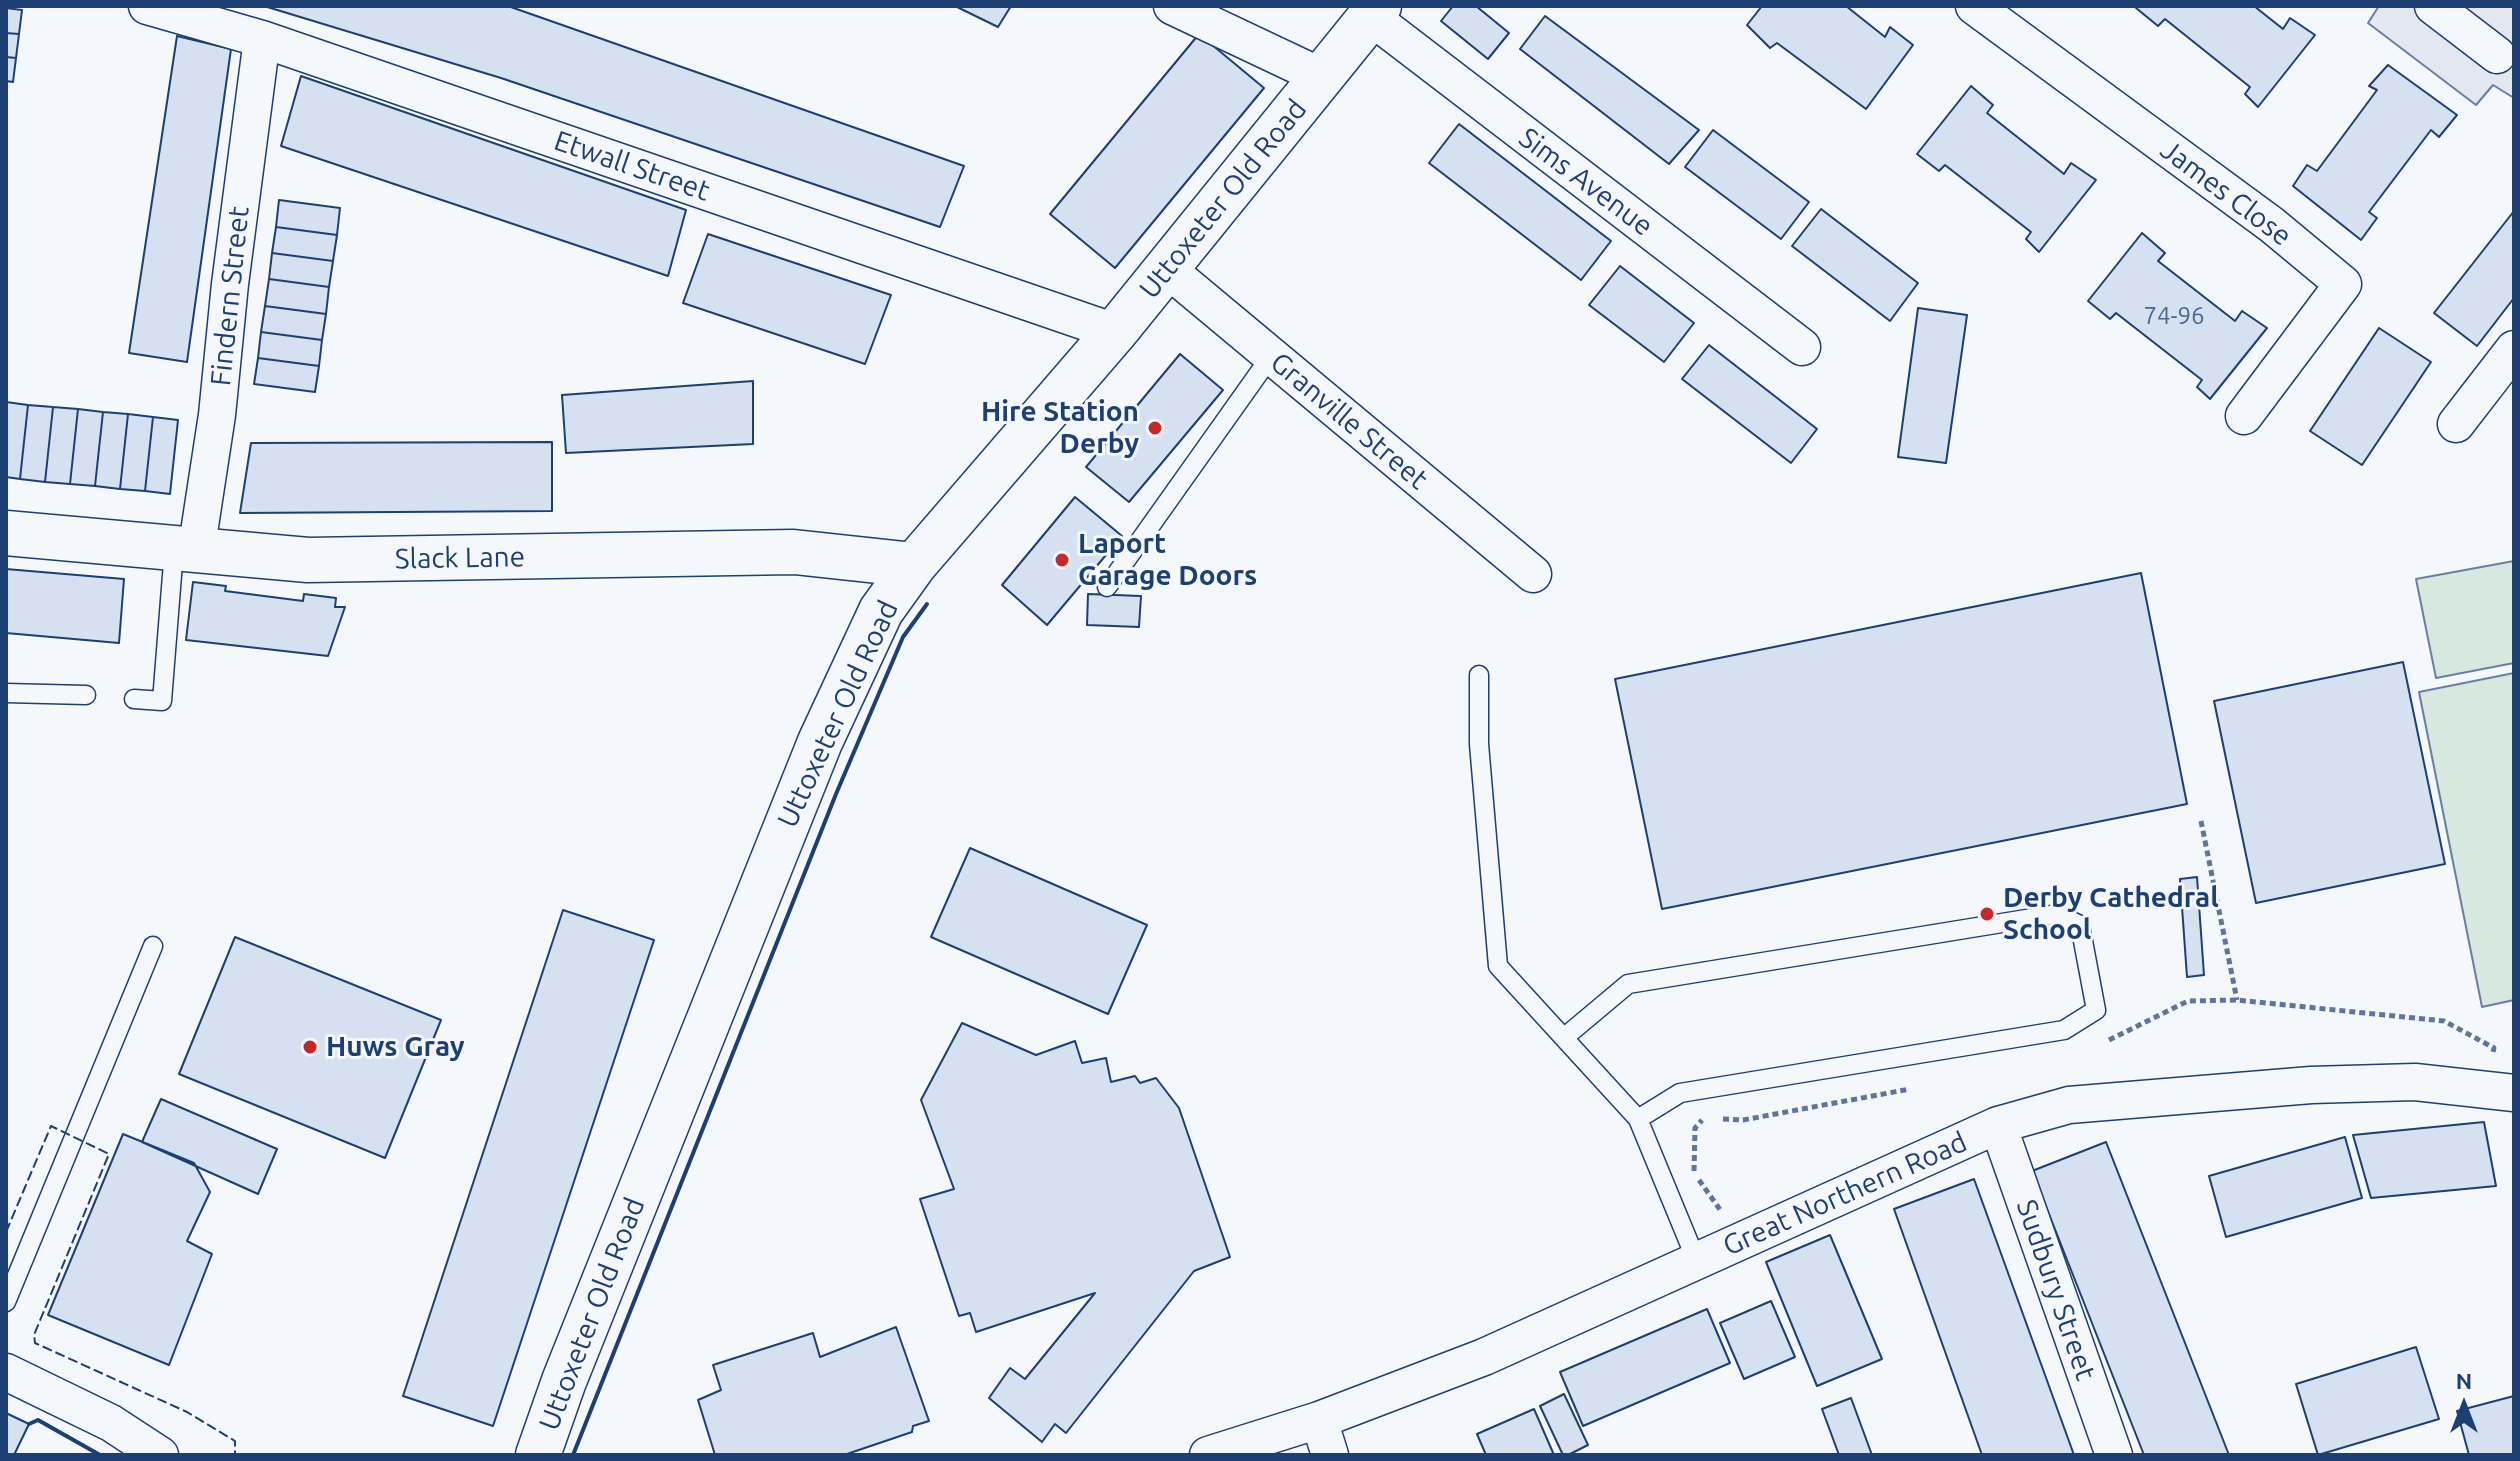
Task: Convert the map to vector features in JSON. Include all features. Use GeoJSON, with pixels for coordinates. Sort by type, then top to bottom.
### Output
{"type":"FeatureCollection","features":[{"type":"Feature","properties":{"kind":"street","name":"Etwall Street"},"geometry":{"type":"LineString","coordinates":[[147,6],[262,39],[1115,332]]}},
{"type":"Feature","properties":{"kind":"street"},"geometry":{"type":"LineString","coordinates":[[1172,6],[1322,77]]}},
{"type":"Feature","properties":{"kind":"street","name":"James Close"},"geometry":{"type":"LineString","coordinates":[[1974,6],[2272,225],[2343,284],[2244,416]]}},
{"type":"Feature","properties":{"kind":"street"},"geometry":{"type":"LineString","coordinates":[[2433,6],[2497,55]]}},
{"type":"Feature","properties":{"kind":"street","name":"Uttoxeter Old Road"},"geometry":{"type":"LineString","coordinates":[[538,1455],[564,1381],[765,877],[870,631],[914,565],[1115,332],[1375,12]]}},
{"type":"Feature","properties":{"kind":"street","name":"Sims Avenue"},"geometry":{"type":"LineString","coordinates":[[1375,12],[1802,347]]}},
{"type":"Feature","properties":{"kind":"street","name":"Findern Street"},"geometry":{"type":"LineString","coordinates":[[185,551],[217,415],[230,284],[262,39]]}},
{"type":"Feature","properties":{"kind":"street","name":"Granville Street"},"geometry":{"type":"LineString","coordinates":[[1166,268],[1533,574]]}},
{"type":"Feature","properties":{"kind":"street"},"geometry":{"type":"LineString","coordinates":[[2456,424],[2514,349]]}},
{"type":"Feature","properties":{"kind":"street","name":"Slack Lane"},"geometry":{"type":"LineString","coordinates":[[6,533],[308,560],[794,552],[914,565]]}},
{"type":"Feature","properties":{"kind":"street","name":"Great Northern Road"},"geometry":{"type":"LineString","coordinates":[[1208,1455],[1319,1420],[1484,1357],[1998,1125],[2069,1105],[2311,1085],[2415,1082],[2514,1093]]}},
{"type":"Feature","properties":{"kind":"street","name":"Sudbury Street"},"geometry":{"type":"LineString","coordinates":[[1998,1125],[2114,1455]]}},
{"type":"Feature","properties":{"kind":"street"},"geometry":{"type":"LineString","coordinates":[[6,1372],[111,1423],[160,1455]]}},
{"type":"Feature","properties":{"kind":"street"},"geometry":{"type":"LineString","coordinates":[[1319,1420],[1330,1455]]}},
{"type":"Feature","properties":{"kind":"lane"},"geometry":{"type":"LineString","coordinates":[[1107,587],[1271,356]]}},
{"type":"Feature","properties":{"kind":"lane"},"geometry":{"type":"LineString","coordinates":[[134,699],[162,701],[185,551]]}},
{"type":"Feature","properties":{"kind":"lane"},"geometry":{"type":"LineString","coordinates":[[1479,675],[1479,744],[1498,966],[1537,1011],[1566,1036],[1638,1119],[1697,1262]]}},
{"type":"Feature","properties":{"kind":"lane"},"geometry":{"type":"LineString","coordinates":[[6,693],[86,695]]}},
{"type":"Feature","properties":{"kind":"lane"},"geometry":{"type":"LineString","coordinates":[[1566,1036],[1628,984],[2057,914],[2080,925],[2096,1010],[2064,1030],[1680,1093],[1638,1119]]}},
{"type":"Feature","properties":{"kind":"lane"},"geometry":{"type":"LineString","coordinates":[[6,1302],[153,946]]}},
{"type":"Feature","properties":{"kind":"path"},"geometry":{"type":"LineString","coordinates":[[2201,821],[2237,1000]]}},
{"type":"Feature","properties":{"kind":"shaded area"},"geometry":{"type":"Polygon","coordinates":[[[2379,6],[2514,6],[2514,98],[2493,85],[2476,105],[2368,23],[2379,6]]]}},
{"type":"Feature","properties":{"kind":"shaded area"},"geometry":{"type":"Polygon","coordinates":[[[2514,561],[2514,663],[2436,678],[2416,579],[2514,561]]]}},
{"type":"Feature","properties":{"kind":"shaded area"},"geometry":{"type":"Polygon","coordinates":[[[2514,673],[2514,1000],[2482,1007],[2419,692],[2514,673]]]}},
{"type":"Feature","properties":{"kind":"building"},"geometry":{"type":"Polygon","coordinates":[[[264,6],[508,6],[964,166],[940,227],[501,78],[264,6]]]}},
{"type":"Feature","properties":{"kind":"building"},"geometry":{"type":"Polygon","coordinates":[[[955,6],[1011,6],[998,27],[955,6]]]}},
{"type":"Feature","properties":{"kind":"building"},"geometry":{"type":"Polygon","coordinates":[[[1453,6],[1476,6],[1509,33],[1488,59],[1441,21],[1453,6]]]}},
{"type":"Feature","properties":{"kind":"building"},"geometry":{"type":"Polygon","coordinates":[[[1762,6],[1846,6],[1885,37],[1890,27],[1913,45],[1866,109],[1777,43],[1770,48],[1747,25],[1762,6]]]}},
{"type":"Feature","properties":{"kind":"building"},"geometry":{"type":"Polygon","coordinates":[[[2254,6],[2283,29],[2290,18],[2315,35],[2258,107],[2245,94],[2250,87],[2165,19],[2158,26],[2136,8],[2254,6]]]}},
{"type":"Feature","properties":{"kind":"building"},"geometry":{"type":"Polygon","coordinates":[[[6,8],[22,10],[19,34],[6,33],[6,8]]]}},
{"type":"Feature","properties":{"kind":"building"},"geometry":{"type":"Polygon","coordinates":[[[1545,16],[1699,130],[1669,164],[1520,49],[1545,16]]]}},
{"type":"Feature","properties":{"kind":"building"},"geometry":{"type":"Polygon","coordinates":[[[6,33],[19,34],[16,58],[6,57],[6,33]]]}},
{"type":"Feature","properties":{"kind":"building"},"geometry":{"type":"Polygon","coordinates":[[[1199,34],[1264,88],[1115,268],[1050,214],[1199,34]]]}},
{"type":"Feature","properties":{"kind":"building"},"geometry":{"type":"Polygon","coordinates":[[[177,36],[231,49],[187,362],[129,353],[177,36]]]}},
{"type":"Feature","properties":{"kind":"building"},"geometry":{"type":"Polygon","coordinates":[[[6,57],[16,58],[13,82],[6,81],[6,57]]]}},
{"type":"Feature","properties":{"kind":"building"},"geometry":{"type":"Polygon","coordinates":[[[2388,65],[2457,115],[2439,137],[2431,130],[2369,212],[2377,218],[2361,240],[2293,186],[2307,165],[2317,171],[2377,90],[2369,86],[2388,65]]]}},
{"type":"Feature","properties":{"kind":"building"},"geometry":{"type":"Polygon","coordinates":[[[301,76],[686,210],[668,276],[281,146],[301,76]]]}},
{"type":"Feature","properties":{"kind":"building"},"geometry":{"type":"Polygon","coordinates":[[[1971,86],[1993,105],[1987,113],[2064,174],[2071,163],[2096,180],[2039,252],[2026,239],[2031,232],[1945,165],[1939,171],[1917,154],[1971,86]]]}},
{"type":"Feature","properties":{"kind":"building"},"geometry":{"type":"Polygon","coordinates":[[[1459,124],[1611,241],[1581,280],[1429,163],[1459,124]]]}},
{"type":"Feature","properties":{"kind":"building"},"geometry":{"type":"Polygon","coordinates":[[[1713,130],[1809,202],[1781,239],[1685,167],[1713,130]]]}},
{"type":"Feature","properties":{"kind":"building"},"geometry":{"type":"Polygon","coordinates":[[[279,200],[340,208],[337,235],[276,227],[279,200]]]}},
{"type":"Feature","properties":{"kind":"building"},"geometry":{"type":"Polygon","coordinates":[[[1821,209],[1918,283],[1890,321],[1792,246],[1821,209]]]}},
{"type":"Feature","properties":{"kind":"building"},"geometry":{"type":"Polygon","coordinates":[[[2514,211],[2514,298],[2477,346],[2434,313],[2514,211]]]}},
{"type":"Feature","properties":{"kind":"building"},"geometry":{"type":"Polygon","coordinates":[[[276,227],[337,235],[333,261],[272,253],[276,227]]]}},
{"type":"Feature","properties":{"kind":"building"},"geometry":{"type":"Polygon","coordinates":[[[2142,233],[2165,253],[2158,261],[2235,321],[2242,311],[2267,328],[2210,399],[2197,387],[2202,380],[2116,313],[2110,319],[2088,301],[2142,233]]]}},
{"type":"Feature","properties":{"kind":"building"},"geometry":{"type":"Polygon","coordinates":[[[708,234],[891,295],[865,364],[683,303],[708,234]]]}},
{"type":"Feature","properties":{"kind":"building"},"geometry":{"type":"Polygon","coordinates":[[[272,253],[333,261],[329,287],[269,279],[272,253]]]}},
{"type":"Feature","properties":{"kind":"building"},"geometry":{"type":"Polygon","coordinates":[[[1620,266],[1694,323],[1664,362],[1589,305],[1620,266]]]}},
{"type":"Feature","properties":{"kind":"building"},"geometry":{"type":"Polygon","coordinates":[[[269,279],[329,287],[326,314],[265,306],[269,279]]]}},
{"type":"Feature","properties":{"kind":"building"},"geometry":{"type":"Polygon","coordinates":[[[265,306],[326,314],[322,340],[261,332],[265,306]]]}},
{"type":"Feature","properties":{"kind":"building"},"geometry":{"type":"Polygon","coordinates":[[[1918,308],[1967,315],[1946,463],[1898,457],[1918,308]]]}},
{"type":"Feature","properties":{"kind":"building"},"geometry":{"type":"Polygon","coordinates":[[[2379,328],[2431,362],[2362,465],[2310,431],[2379,328]]]}},
{"type":"Feature","properties":{"kind":"building"},"geometry":{"type":"Polygon","coordinates":[[[261,332],[322,340],[319,366],[258,358],[261,332]]]}},
{"type":"Feature","properties":{"kind":"building"},"geometry":{"type":"Polygon","coordinates":[[[1709,345],[1817,429],[1791,463],[1682,379],[1709,345]]]}},
{"type":"Feature","properties":{"kind":"building","name":"Hire Station Derby"},"geometry":{"type":"Polygon","coordinates":[[[1180,354],[1223,390],[1129,502],[1086,467],[1180,354]]]}},
{"type":"Feature","properties":{"kind":"building"},"geometry":{"type":"Polygon","coordinates":[[[258,358],[319,366],[315,392],[254,384],[258,358]]]}},
{"type":"Feature","properties":{"kind":"building"},"geometry":{"type":"Polygon","coordinates":[[[753,381],[753,444],[566,453],[562,395],[753,381]]]}},
{"type":"Feature","properties":{"kind":"building"},"geometry":{"type":"Polygon","coordinates":[[[6,402],[28,405],[20,479],[6,477],[6,402]]]}},
{"type":"Feature","properties":{"kind":"building"},"geometry":{"type":"Polygon","coordinates":[[[28,405],[53,407],[45,482],[20,479],[28,405]]]}},
{"type":"Feature","properties":{"kind":"building"},"geometry":{"type":"Polygon","coordinates":[[[53,407],[78,409],[70,484],[45,482],[53,407]]]}},
{"type":"Feature","properties":{"kind":"building"},"geometry":{"type":"Polygon","coordinates":[[[78,409],[103,412],[95,486],[70,484],[78,409]]]}},
{"type":"Feature","properties":{"kind":"building"},"geometry":{"type":"Polygon","coordinates":[[[103,412],[128,414],[120,489],[95,486],[103,412]]]}},
{"type":"Feature","properties":{"kind":"building"},"geometry":{"type":"Polygon","coordinates":[[[128,414],[153,417],[145,491],[120,489],[128,414]]]}},
{"type":"Feature","properties":{"kind":"building"},"geometry":{"type":"Polygon","coordinates":[[[153,417],[178,420],[170,494],[145,491],[153,417]]]}},
{"type":"Feature","properties":{"kind":"building"},"geometry":{"type":"Polygon","coordinates":[[[552,442],[552,511],[240,513],[251,443],[552,442]]]}},
{"type":"Feature","properties":{"kind":"building","name":"Laport Garage Doors"},"geometry":{"type":"Polygon","coordinates":[[[1075,497],[1122,536],[1047,625],[1002,585],[1075,497]]]}},
{"type":"Feature","properties":{"kind":"building"},"geometry":{"type":"Polygon","coordinates":[[[6,569],[124,579],[119,643],[6,633],[6,569]]]}},
{"type":"Feature","properties":{"kind":"building"},"geometry":{"type":"Polygon","coordinates":[[[2141,573],[2187,804],[1662,909],[1615,679],[2141,573]]]}},
{"type":"Feature","properties":{"kind":"building"},"geometry":{"type":"Polygon","coordinates":[[[193,582],[226,586],[225,591],[303,601],[304,594],[336,598],[335,607],[345,607],[328,656],[186,640],[193,582]]]}},
{"type":"Feature","properties":{"kind":"building"},"geometry":{"type":"Polygon","coordinates":[[[1088,594],[1141,596],[1139,627],[1087,625],[1088,594]]]}},
{"type":"Feature","properties":{"kind":"building"},"geometry":{"type":"Polygon","coordinates":[[[2403,662],[2445,864],[2256,903],[2214,701],[2403,662]]]}},
{"type":"Feature","properties":{"kind":"building"},"geometry":{"type":"Polygon","coordinates":[[[970,848],[1147,925],[1108,1014],[931,937],[970,848]]]}},
{"type":"Feature","properties":{"kind":"building"},"geometry":{"type":"Polygon","coordinates":[[[2197,877],[2204,975],[2187,977],[2180,879],[2197,877]]]}},
{"type":"Feature","properties":{"kind":"building"},"geometry":{"type":"Polygon","coordinates":[[[563,910],[654,940],[493,1426],[403,1396],[563,910]]]}},
{"type":"Feature","properties":{"kind":"building","name":"Huws Gray"},"geometry":{"type":"Polygon","coordinates":[[[235,937],[441,1020],[385,1158],[179,1074],[235,937]]]}},
{"type":"Feature","properties":{"kind":"building"},"geometry":{"type":"Polygon","coordinates":[[[962,1023],[1036,1055],[1075,1041],[1082,1063],[1106,1058],[1111,1082],[1135,1076],[1140,1083],[1156,1078],[1179,1108],[1230,1257],[1194,1271],[1066,1433],[1055,1424],[1042,1442],[989,1398],[1010,1368],[1025,1379],[1095,1293],[976,1332],[970,1313],[959,1316],[920,1199],[954,1189],[921,1100],[962,1023]]]}},
{"type":"Feature","properties":{"kind":"building"},"geometry":{"type":"Polygon","coordinates":[[[161,1099],[277,1149],[258,1194],[142,1142],[161,1099]]]}},
{"type":"Feature","properties":{"kind":"building"},"geometry":{"type":"Polygon","coordinates":[[[2484,1122],[2496,1186],[2371,1198],[2353,1135],[2484,1122]]]}},
{"type":"Feature","properties":{"kind":"building"},"geometry":{"type":"Polygon","coordinates":[[[123,1134],[194,1163],[210,1192],[187,1241],[212,1254],[169,1365],[48,1315],[123,1134]]]}},
{"type":"Feature","properties":{"kind":"building"},"geometry":{"type":"Polygon","coordinates":[[[2345,1137],[2362,1198],[2226,1237],[2209,1176],[2345,1137]]]}},
{"type":"Feature","properties":{"kind":"building"},"geometry":{"type":"Polygon","coordinates":[[[2106,1142],[2229,1455],[2144,1455],[2032,1171],[2106,1142]]]}},
{"type":"Feature","properties":{"kind":"building"},"geometry":{"type":"Polygon","coordinates":[[[1974,1179],[2074,1455],[1982,1455],[1894,1209],[1974,1179]]]}},
{"type":"Feature","properties":{"kind":"building"},"geometry":{"type":"Polygon","coordinates":[[[1830,1235],[1882,1359],[1817,1386],[1766,1262],[1830,1235]]]}},
{"type":"Feature","properties":{"kind":"building"},"geometry":{"type":"Polygon","coordinates":[[[1771,1301],[1795,1357],[1744,1379],[1720,1323],[1771,1301]]]}},
{"type":"Feature","properties":{"kind":"building"},"geometry":{"type":"Polygon","coordinates":[[[1707,1309],[1730,1363],[1583,1426],[1560,1372],[1707,1309]]]}},
{"type":"Feature","properties":{"kind":"building"},"geometry":{"type":"Polygon","coordinates":[[[896,1327],[929,1421],[913,1426],[912,1432],[844,1455],[715,1455],[698,1400],[721,1390],[713,1365],[813,1333],[820,1357],[896,1327]]]}},
{"type":"Feature","properties":{"kind":"building"},"geometry":{"type":"Polygon","coordinates":[[[2416,1347],[2439,1419],[2318,1455],[2296,1384],[2416,1347]]]}},
{"type":"Feature","properties":{"kind":"building"},"geometry":{"type":"Polygon","coordinates":[[[1564,1394],[1588,1445],[1568,1455],[1563,1455],[1540,1406],[1564,1394]]]}},
{"type":"Feature","properties":{"kind":"building"},"geometry":{"type":"Polygon","coordinates":[[[2514,1396],[2514,1455],[2469,1455],[2457,1411],[2514,1396]]]}},
{"type":"Feature","properties":{"kind":"building"},"geometry":{"type":"Polygon","coordinates":[[[1851,1398],[1872,1455],[1839,1455],[1822,1409],[1851,1398]]]}},
{"type":"Feature","properties":{"kind":"building"},"geometry":{"type":"Polygon","coordinates":[[[1534,1409],[1554,1455],[1486,1455],[1477,1434],[1534,1409]]]}},
{"type":"Feature","properties":{"kind":"building"},"geometry":{"type":"Polygon","coordinates":[[[6,1413],[29,1424],[14,1455],[6,1455],[6,1413]]]}},
{"type":"Feature","properties":{"kind":"fence"},"geometry":{"type":"LineString","coordinates":[[6,1232],[51,1126],[109,1154],[34,1335],[35,1343],[187,1412],[235,1441],[235,1455]]}},
{"type":"Feature","properties":{"kind":"wall"},"geometry":{"type":"LineString","coordinates":[[573,1455],[836,794],[903,637],[927,604]]}},
{"type":"Feature","properties":{"kind":"wall"},"geometry":{"type":"LineString","coordinates":[[29,1424],[38,1420],[100,1455]]}},
{"type":"Feature","properties":{"kind":"place","name":"Hire Station Derby"},"geometry":{"type":"Point","coordinates":[1155,428]}},
{"type":"Feature","properties":{"kind":"place","name":"Laport Garage Doors"},"geometry":{"type":"Point","coordinates":[1062,560]}},
{"type":"Feature","properties":{"kind":"place","name":"Derby Cathedral School"},"geometry":{"type":"Point","coordinates":[1987,914]}},
{"type":"Feature","properties":{"kind":"place","name":"Huws Gray"},"geometry":{"type":"Point","coordinates":[310,1047]}}]}
